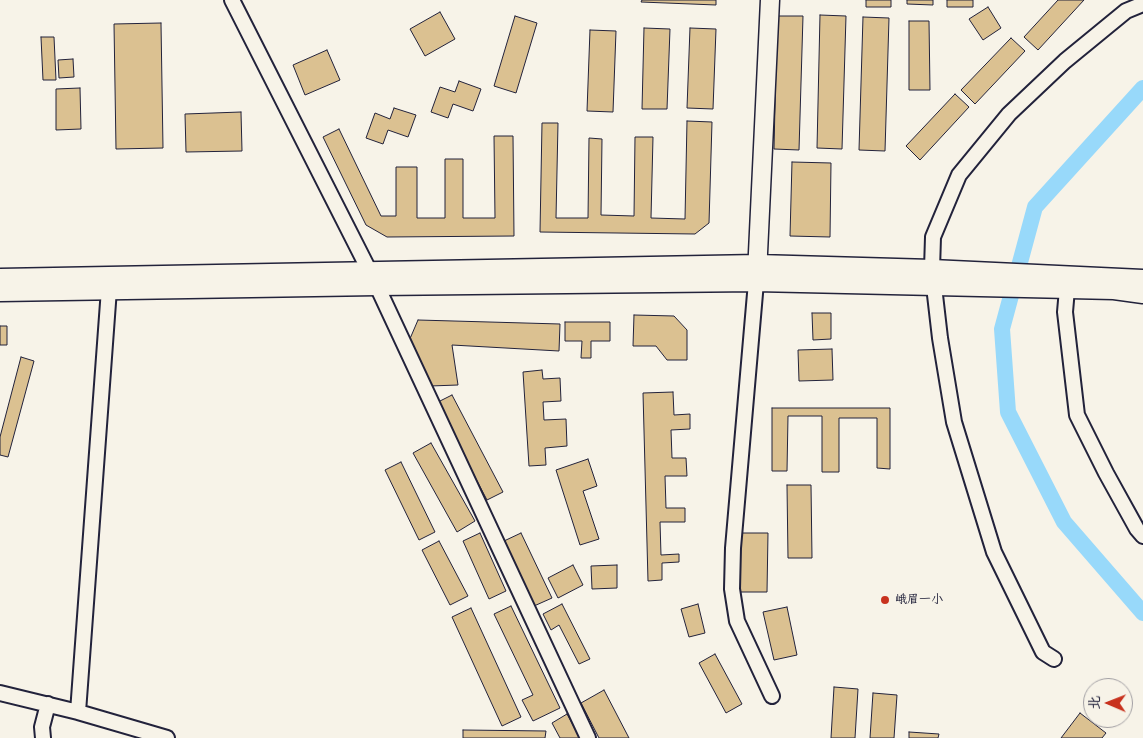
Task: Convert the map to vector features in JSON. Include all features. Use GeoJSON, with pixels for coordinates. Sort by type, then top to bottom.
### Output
{"type":"FeatureCollection","features":[{"type":"Feature","properties":{"kind":"main road"},"geometry":{"type":"LineString","coordinates":[[756,282],[770,0]]}},
{"type":"Feature","properties":{"kind":"main road"},"geometry":{"type":"LineString","coordinates":[[0,292],[758,264],[934,278]]}},
{"type":"Feature","properties":{"kind":"main road"},"geometry":{"type":"LineString","coordinates":[[0,278],[756,282],[960,278],[1062,284],[1143,294]]}},
{"type":"Feature","properties":{"kind":"main road"},"geometry":{"type":"LineString","coordinates":[[1062,284],[1143,279]]}},
{"type":"Feature","properties":{"kind":"street"},"geometry":{"type":"LineString","coordinates":[[232,0],[373,279],[588,738]]}},
{"type":"Feature","properties":{"kind":"street"},"geometry":{"type":"LineString","coordinates":[[1054,659],[1043,652],[994,552],[954,422],[945,374],[934,278],[933,236],[959,175],[1009,114],[1065,61],[1126,11],[1143,4]]}},
{"type":"Feature","properties":{"kind":"street"},"geometry":{"type":"LineString","coordinates":[[756,282],[734,538],[732,588],[737,621],[772,696]]}},
{"type":"Feature","properties":{"kind":"street"},"geometry":{"type":"LineString","coordinates":[[1062,284],[1077,415],[1137,530],[1143,536]]}},
{"type":"Feature","properties":{"kind":"street"},"geometry":{"type":"LineString","coordinates":[[78,712],[109,289]]}},
{"type":"Feature","properties":{"kind":"street"},"geometry":{"type":"LineString","coordinates":[[0,693],[78,712],[167,738]]}},
{"type":"Feature","properties":{"kind":"street"},"geometry":{"type":"LineString","coordinates":[[43,738],[42,727],[48,704]]}},
{"type":"Feature","properties":{"kind":"building"},"geometry":{"type":"Polygon","coordinates":[[[642,0],[716,0],[716,5],[641,2],[642,0]]]}},
{"type":"Feature","properties":{"kind":"building"},"geometry":{"type":"Polygon","coordinates":[[[866,0],[891,0],[891,7],[866,7],[866,0]]]}},
{"type":"Feature","properties":{"kind":"building"},"geometry":{"type":"Polygon","coordinates":[[[907,0],[933,0],[933,5],[907,4],[907,0]]]}},
{"type":"Feature","properties":{"kind":"building"},"geometry":{"type":"Polygon","coordinates":[[[947,0],[973,0],[973,7],[947,7],[947,0]]]}},
{"type":"Feature","properties":{"kind":"building"},"geometry":{"type":"Polygon","coordinates":[[[1058,0],[1084,0],[1038,50],[1024,37],[1058,0]]]}},
{"type":"Feature","properties":{"kind":"building"},"geometry":{"type":"Polygon","coordinates":[[[988,7],[1001,28],[983,40],[969,19],[988,7]]]}},
{"type":"Feature","properties":{"kind":"building"},"geometry":{"type":"Polygon","coordinates":[[[440,12],[455,39],[425,56],[410,29],[440,12]]]}},
{"type":"Feature","properties":{"kind":"building"},"geometry":{"type":"Polygon","coordinates":[[[820,15],[846,16],[842,149],[817,148],[820,15]]]}},
{"type":"Feature","properties":{"kind":"building"},"geometry":{"type":"Polygon","coordinates":[[[515,16],[537,23],[516,93],[494,86],[515,16]]]}},
{"type":"Feature","properties":{"kind":"building"},"geometry":{"type":"Polygon","coordinates":[[[777,16],[803,16],[799,150],[774,149],[777,16]]]}},
{"type":"Feature","properties":{"kind":"building"},"geometry":{"type":"Polygon","coordinates":[[[863,17],[889,18],[885,151],[859,150],[863,17]]]}},
{"type":"Feature","properties":{"kind":"building"},"geometry":{"type":"Polygon","coordinates":[[[909,21],[929,21],[930,90],[909,90],[909,21]]]}},
{"type":"Feature","properties":{"kind":"building"},"geometry":{"type":"Polygon","coordinates":[[[161,23],[163,148],[116,149],[114,24],[161,23]]]}},
{"type":"Feature","properties":{"kind":"building"},"geometry":{"type":"Polygon","coordinates":[[[644,28],[670,29],[667,109],[642,109],[644,28]]]}},
{"type":"Feature","properties":{"kind":"building"},"geometry":{"type":"Polygon","coordinates":[[[690,28],[716,29],[713,109],[687,108],[690,28]]]}},
{"type":"Feature","properties":{"kind":"building"},"geometry":{"type":"Polygon","coordinates":[[[590,30],[616,31],[613,112],[587,111],[590,30]]]}},
{"type":"Feature","properties":{"kind":"building"},"geometry":{"type":"Polygon","coordinates":[[[41,37],[54,37],[56,80],[43,80],[41,37]]]}},
{"type":"Feature","properties":{"kind":"building"},"geometry":{"type":"Polygon","coordinates":[[[1011,38],[1025,51],[975,104],[961,90],[1011,38]]]}},
{"type":"Feature","properties":{"kind":"building"},"geometry":{"type":"Polygon","coordinates":[[[327,50],[340,80],[305,95],[293,65],[327,50]]]}},
{"type":"Feature","properties":{"kind":"building"},"geometry":{"type":"Polygon","coordinates":[[[73,59],[74,77],[59,78],[58,60],[73,59]]]}},
{"type":"Feature","properties":{"kind":"building"},"geometry":{"type":"Polygon","coordinates":[[[459,81],[481,89],[473,111],[453,104],[448,118],[431,112],[440,87],[455,92],[459,81]]]}},
{"type":"Feature","properties":{"kind":"building"},"geometry":{"type":"Polygon","coordinates":[[[80,88],[81,129],[56,130],[56,89],[80,88]]]}},
{"type":"Feature","properties":{"kind":"building"},"geometry":{"type":"Polygon","coordinates":[[[955,94],[969,107],[920,160],[906,146],[955,94]]]}},
{"type":"Feature","properties":{"kind":"building"},"geometry":{"type":"Polygon","coordinates":[[[394,108],[416,115],[408,137],[388,130],[383,144],[366,138],[375,113],[390,119],[394,108]]]}},
{"type":"Feature","properties":{"kind":"building"},"geometry":{"type":"Polygon","coordinates":[[[241,112],[242,151],[186,152],[185,114],[241,112]]]}},
{"type":"Feature","properties":{"kind":"building"},"geometry":{"type":"Polygon","coordinates":[[[687,121],[712,122],[709,223],[695,234],[540,232],[542,123],[558,123],[556,218],[588,218],[589,138],[602,139],[601,215],[634,216],[635,137],[653,137],[651,218],[685,219],[687,121]]]}},
{"type":"Feature","properties":{"kind":"building"},"geometry":{"type":"Polygon","coordinates":[[[339,129],[381,216],[396,216],[396,167],[417,167],[417,218],[445,218],[445,159],[463,159],[463,218],[495,218],[494,136],[513,136],[514,236],[387,237],[366,225],[323,137],[339,129]]]}},
{"type":"Feature","properties":{"kind":"building"},"geometry":{"type":"Polygon","coordinates":[[[792,162],[831,163],[830,237],[790,236],[792,162]]]}},
{"type":"Feature","properties":{"kind":"building"},"geometry":{"type":"Polygon","coordinates":[[[812,313],[831,313],[831,339],[813,340],[812,313]]]}},
{"type":"Feature","properties":{"kind":"building"},"geometry":{"type":"Polygon","coordinates":[[[634,315],[674,316],[687,330],[687,360],[667,360],[656,346],[633,346],[634,315]]]}},
{"type":"Feature","properties":{"kind":"building"},"geometry":{"type":"Polygon","coordinates":[[[418,320],[560,324],[559,351],[452,345],[458,385],[430,386],[409,341],[418,320]]]}},
{"type":"Feature","properties":{"kind":"building"},"geometry":{"type":"Polygon","coordinates":[[[565,322],[610,322],[610,341],[591,341],[591,358],[581,358],[582,341],[565,341],[565,322]]]}},
{"type":"Feature","properties":{"kind":"building"},"geometry":{"type":"Polygon","coordinates":[[[0,326],[7,326],[7,345],[0,345],[0,326]]]}},
{"type":"Feature","properties":{"kind":"building"},"geometry":{"type":"Polygon","coordinates":[[[832,349],[833,380],[799,381],[798,350],[832,349]]]}},
{"type":"Feature","properties":{"kind":"building"},"geometry":{"type":"Polygon","coordinates":[[[21,357],[34,361],[8,457],[0,455],[0,437],[21,357]]]}},
{"type":"Feature","properties":{"kind":"building"},"geometry":{"type":"Polygon","coordinates":[[[542,370],[543,379],[560,378],[561,401],[543,402],[544,420],[566,419],[567,446],[545,448],[546,465],[529,466],[523,372],[542,370]]]}},
{"type":"Feature","properties":{"kind":"building"},"geometry":{"type":"Polygon","coordinates":[[[673,392],[674,415],[690,414],[690,429],[671,430],[672,458],[686,458],[687,476],[665,476],[666,508],[685,508],[685,522],[660,522],[661,555],[679,554],[679,562],[662,563],[662,580],[648,581],[643,393],[673,392]]]}},
{"type":"Feature","properties":{"kind":"building"},"geometry":{"type":"Polygon","coordinates":[[[452,395],[503,492],[487,500],[436,403],[452,395]]]}},
{"type":"Feature","properties":{"kind":"building"},"geometry":{"type":"Polygon","coordinates":[[[772,408],[890,408],[890,469],[877,468],[877,418],[839,418],[839,472],[822,472],[822,416],[788,416],[787,471],[772,471],[772,408]]]}},
{"type":"Feature","properties":{"kind":"building"},"geometry":{"type":"Polygon","coordinates":[[[431,443],[475,521],[457,532],[413,453],[431,443]]]}},
{"type":"Feature","properties":{"kind":"building"},"geometry":{"type":"Polygon","coordinates":[[[588,459],[597,486],[583,491],[599,539],[580,545],[556,470],[588,459]]]}},
{"type":"Feature","properties":{"kind":"building"},"geometry":{"type":"Polygon","coordinates":[[[401,462],[435,532],[419,540],[385,470],[401,462]]]}},
{"type":"Feature","properties":{"kind":"building"},"geometry":{"type":"Polygon","coordinates":[[[787,485],[811,485],[812,558],[788,558],[787,485]]]}},
{"type":"Feature","properties":{"kind":"building"},"geometry":{"type":"Polygon","coordinates":[[[480,533],[506,591],[489,599],[463,541],[480,533]]]}},
{"type":"Feature","properties":{"kind":"building"},"geometry":{"type":"Polygon","coordinates":[[[521,533],[552,598],[534,606],[504,541],[521,533]]]}},
{"type":"Feature","properties":{"kind":"building"},"geometry":{"type":"Polygon","coordinates":[[[740,533],[768,533],[767,592],[739,592],[740,533]]]}},
{"type":"Feature","properties":{"kind":"building"},"geometry":{"type":"Polygon","coordinates":[[[439,541],[468,596],[450,605],[422,550],[439,541]]]}},
{"type":"Feature","properties":{"kind":"building"},"geometry":{"type":"Polygon","coordinates":[[[573,565],[583,585],[558,598],[548,578],[573,565]]]}},
{"type":"Feature","properties":{"kind":"building"},"geometry":{"type":"Polygon","coordinates":[[[617,565],[617,588],[592,589],[591,566],[617,565]]]}},
{"type":"Feature","properties":{"kind":"building"},"geometry":{"type":"Polygon","coordinates":[[[562,604],[590,659],[579,664],[559,625],[551,630],[543,614],[562,604]]]}},
{"type":"Feature","properties":{"kind":"building"},"geometry":{"type":"Polygon","coordinates":[[[698,604],[705,633],[689,637],[681,609],[698,604]]]}},
{"type":"Feature","properties":{"kind":"building"},"geometry":{"type":"Polygon","coordinates":[[[511,606],[560,708],[533,721],[522,700],[533,695],[494,614],[511,606]]]}},
{"type":"Feature","properties":{"kind":"building"},"geometry":{"type":"Polygon","coordinates":[[[787,607],[797,655],[774,660],[763,612],[787,607]]]}},
{"type":"Feature","properties":{"kind":"building"},"geometry":{"type":"Polygon","coordinates":[[[471,608],[521,717],[502,726],[452,617],[471,608]]]}},
{"type":"Feature","properties":{"kind":"building"},"geometry":{"type":"Polygon","coordinates":[[[715,654],[742,704],[726,713],[699,663],[715,654]]]}},
{"type":"Feature","properties":{"kind":"building"},"geometry":{"type":"Polygon","coordinates":[[[834,687],[858,689],[855,738],[831,738],[834,687]]]}},
{"type":"Feature","properties":{"kind":"building"},"geometry":{"type":"Polygon","coordinates":[[[604,690],[629,738],[599,738],[581,703],[604,690]]]}},
{"type":"Feature","properties":{"kind":"building"},"geometry":{"type":"Polygon","coordinates":[[[873,693],[897,695],[894,738],[870,738],[873,693]]]}},
{"type":"Feature","properties":{"kind":"building"},"geometry":{"type":"Polygon","coordinates":[[[1080,713],[1083,715],[1083,728],[1100,728],[1106,733],[1102,738],[1061,738],[1080,713]]]}},
{"type":"Feature","properties":{"kind":"building"},"geometry":{"type":"Polygon","coordinates":[[[567,714],[580,738],[560,738],[552,723],[567,714]]]}},
{"type":"Feature","properties":{"kind":"building"},"geometry":{"type":"Polygon","coordinates":[[[463,730],[546,731],[545,738],[463,738],[463,730]]]}},
{"type":"Feature","properties":{"kind":"building"},"geometry":{"type":"Polygon","coordinates":[[[909,732],[939,734],[938,738],[909,738],[909,732]]]}},
{"type":"Feature","properties":{"kind":"waterway"},"geometry":{"type":"LineString","coordinates":[[1143,88],[1035,207],[1002,329],[1008,412],[1064,522],[1143,613]]}},
{"type":"Feature","properties":{"kind":"place","name":"峨眉一小"},"geometry":{"type":"Point","coordinates":[885,600]}}]}
